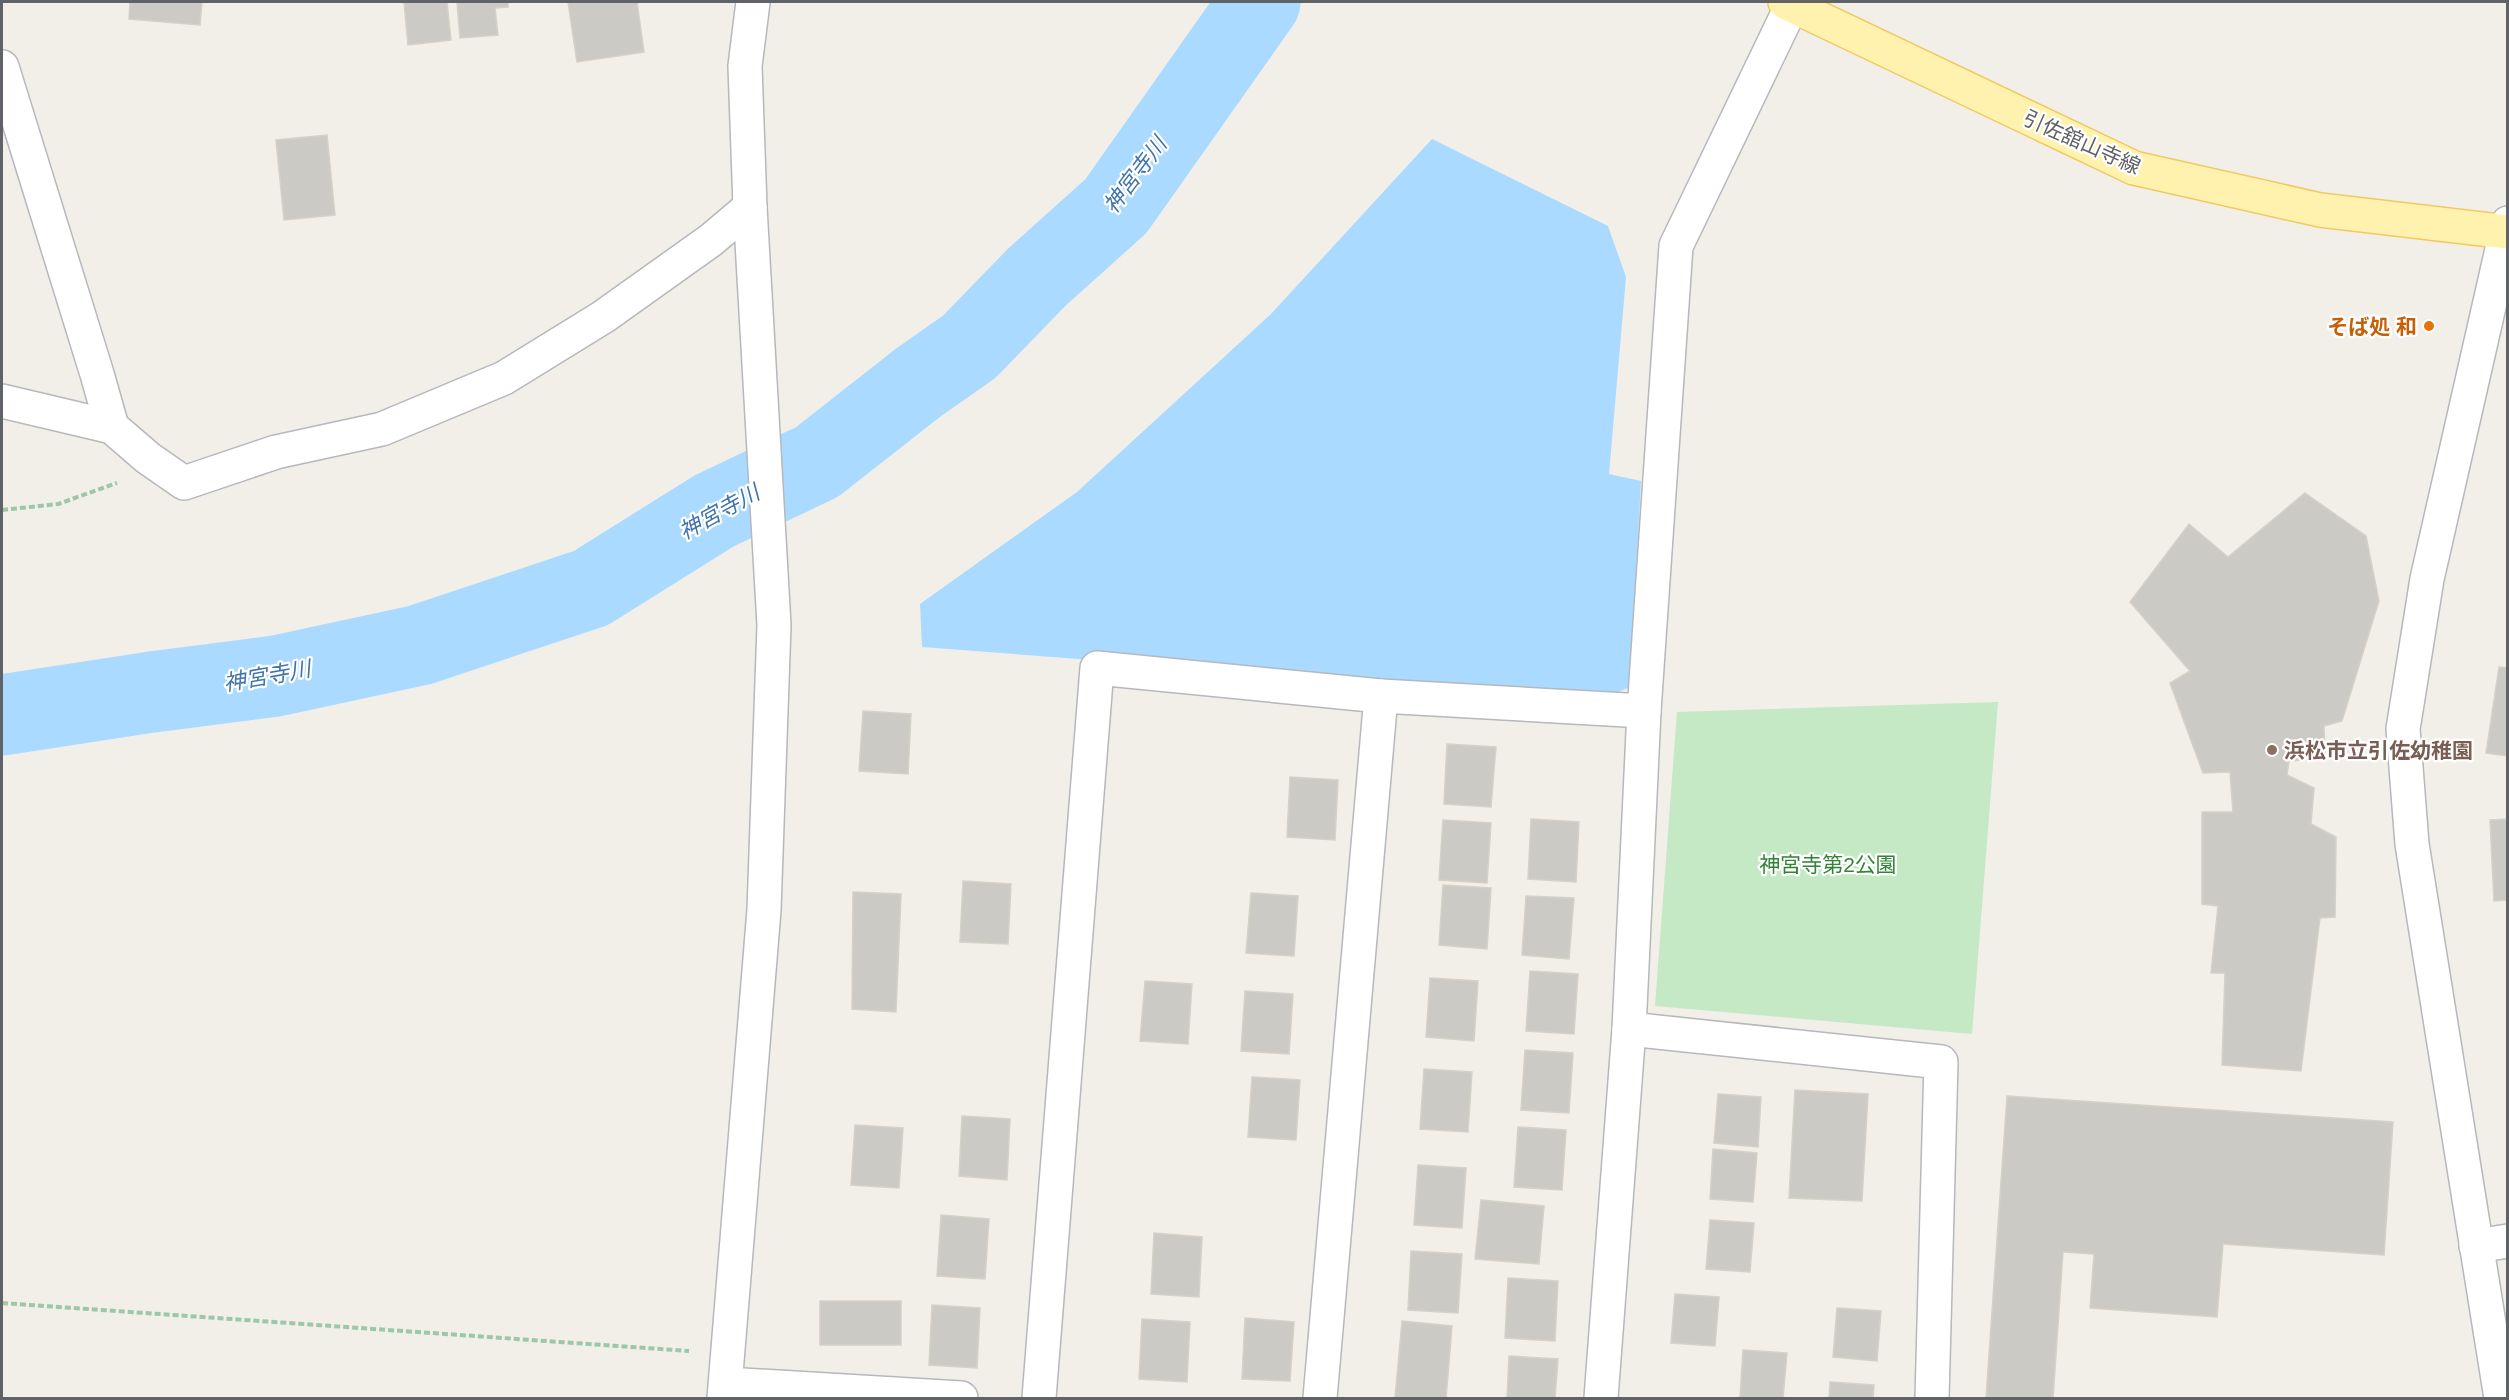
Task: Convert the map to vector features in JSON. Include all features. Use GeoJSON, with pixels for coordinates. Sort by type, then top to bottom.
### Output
{"type":"FeatureCollection","features":[{"type":"Feature","properties":{"kind":"main road","name":"引佐舘山寺線"},"geometry":{"type":"LineString","coordinates":[[1788,3],[2134,168],[2320,210],[2507,229]]}},
{"type":"Feature","properties":{"kind":"street"},"geometry":{"type":"LineString","coordinates":[[753,2],[745,66],[752,249],[774,625],[764,910],[726,1379],[961,1398]]}},
{"type":"Feature","properties":{"kind":"street"},"geometry":{"type":"LineString","coordinates":[[1601,1398],[1629,1029],[1644,711],[1676,246],[1788,3]]}},
{"type":"Feature","properties":{"kind":"street"},"geometry":{"type":"LineString","coordinates":[[2,67],[112,427]]}},
{"type":"Feature","properties":{"kind":"street"},"geometry":{"type":"LineString","coordinates":[[2,401],[112,427],[148,458],[184,483],[276,452],[382,429],[504,378],[603,317],[711,240],[750,207]]}},
{"type":"Feature","properties":{"kind":"street"},"geometry":{"type":"LineString","coordinates":[[2501,1398],[2492,1243],[2412,844],[2403,729],[2427,579],[2507,229]]}},
{"type":"Feature","properties":{"kind":"street"},"geometry":{"type":"LineString","coordinates":[[1040,1398],[1097,668],[1381,696],[1644,711]]}},
{"type":"Feature","properties":{"kind":"street"},"geometry":{"type":"LineString","coordinates":[[1320,1398],[1381,696]]}},
{"type":"Feature","properties":{"kind":"street"},"geometry":{"type":"LineString","coordinates":[[1629,1029],[1941,1062],[1932,1398]]}},
{"type":"Feature","properties":{"kind":"path"},"geometry":{"type":"LineString","coordinates":[[2,510],[58,504],[114,485],[148,458]]}},
{"type":"Feature","properties":{"kind":"path"},"geometry":{"type":"LineString","coordinates":[[2,1303],[726,1379]]}},
{"type":"Feature","properties":{"kind":"green space","name":"神宮寺第2公園"},"geometry":{"type":"Polygon","coordinates":[[[1998,702],[1972,1034],[1655,1006],[1677,712],[1998,702]]]}},
{"type":"Feature","properties":{"kind":"water"},"geometry":{"type":"Polygon","coordinates":[[[1432,139],[1608,226],[1626,277],[1609,474],[1641,481],[1630,687],[1602,699],[922,647],[920,604],[1077,492],[1271,314],[1432,139]]]}},
{"type":"Feature","properties":{"kind":"building"},"geometry":{"type":"Polygon","coordinates":[[[130,2],[202,2],[200,25],[129,19],[130,2]]]}},
{"type":"Feature","properties":{"kind":"building"},"geometry":{"type":"Polygon","coordinates":[[[404,2],[447,2],[451,40],[408,45],[404,2]]]}},
{"type":"Feature","properties":{"kind":"building"},"geometry":{"type":"Polygon","coordinates":[[[457,2],[508,2],[508,7],[495,8],[498,35],[460,38],[457,2]]]}},
{"type":"Feature","properties":{"kind":"building"},"geometry":{"type":"Polygon","coordinates":[[[568,2],[637,2],[644,52],[577,62],[568,2]]]}},
{"type":"Feature","properties":{"kind":"building"},"geometry":{"type":"Polygon","coordinates":[[[327,135],[335,215],[284,220],[276,140],[327,135]]]}},
{"type":"Feature","properties":{"kind":"building"},"geometry":{"type":"Polygon","coordinates":[[[2305,493],[2366,536],[2379,601],[2342,721],[2324,726],[2325,758],[2289,761],[2287,775],[2314,788],[2311,824],[2336,837],[2335,917],[2320,918],[2301,1071],[2222,1065],[2225,973],[2211,973],[2218,906],[2202,904],[2202,812],[2233,812],[2230,772],[2203,773],[2170,683],[2190,671],[2130,602],[2189,524],[2228,557],[2305,493]]]}},
{"type":"Feature","properties":{"kind":"building"},"geometry":{"type":"Polygon","coordinates":[[[2499,667],[2508,668],[2508,756],[2486,753],[2499,667]]]}},
{"type":"Feature","properties":{"kind":"building"},"geometry":{"type":"Polygon","coordinates":[[[863,711],[911,714],[908,774],[859,771],[863,711]]]}},
{"type":"Feature","properties":{"kind":"building"},"geometry":{"type":"Polygon","coordinates":[[[1447,744],[1496,747],[1491,807],[1444,804],[1447,744]]]}},
{"type":"Feature","properties":{"kind":"building"},"geometry":{"type":"Polygon","coordinates":[[[1290,777],[1338,780],[1335,840],[1287,837],[1290,777]]]}},
{"type":"Feature","properties":{"kind":"building"},"geometry":{"type":"Polygon","coordinates":[[[1531,819],[1579,822],[1576,882],[1528,879],[1531,819]]]}},
{"type":"Feature","properties":{"kind":"building"},"geometry":{"type":"Polygon","coordinates":[[[2508,819],[2508,900],[2494,901],[2490,820],[2508,819]]]}},
{"type":"Feature","properties":{"kind":"building"},"geometry":{"type":"Polygon","coordinates":[[[1443,820],[1491,823],[1487,883],[1439,880],[1443,820]]]}},
{"type":"Feature","properties":{"kind":"building"},"geometry":{"type":"Polygon","coordinates":[[[963,881],[1011,884],[1008,944],[960,942],[963,881]]]}},
{"type":"Feature","properties":{"kind":"building"},"geometry":{"type":"Polygon","coordinates":[[[1443,885],[1491,888],[1487,949],[1439,945],[1443,885]]]}},
{"type":"Feature","properties":{"kind":"building"},"geometry":{"type":"Polygon","coordinates":[[[853,892],[901,894],[896,1012],[852,1009],[853,892]]]}},
{"type":"Feature","properties":{"kind":"building"},"geometry":{"type":"Polygon","coordinates":[[[1251,893],[1298,896],[1294,956],[1246,953],[1251,893]]]}},
{"type":"Feature","properties":{"kind":"building"},"geometry":{"type":"Polygon","coordinates":[[[1526,896],[1574,898],[1569,959],[1522,955],[1526,896]]]}},
{"type":"Feature","properties":{"kind":"building"},"geometry":{"type":"Polygon","coordinates":[[[1530,971],[1578,974],[1574,1034],[1526,1031],[1530,971]]]}},
{"type":"Feature","properties":{"kind":"building"},"geometry":{"type":"Polygon","coordinates":[[[1430,978],[1478,981],[1474,1041],[1426,1037],[1430,978]]]}},
{"type":"Feature","properties":{"kind":"building"},"geometry":{"type":"Polygon","coordinates":[[[1145,981],[1192,984],[1188,1044],[1140,1041],[1145,981]]]}},
{"type":"Feature","properties":{"kind":"building"},"geometry":{"type":"Polygon","coordinates":[[[1245,991],[1293,994],[1289,1054],[1241,1051],[1245,991]]]}},
{"type":"Feature","properties":{"kind":"building"},"geometry":{"type":"Polygon","coordinates":[[[1525,1050],[1573,1053],[1569,1113],[1521,1110],[1525,1050]]]}},
{"type":"Feature","properties":{"kind":"building"},"geometry":{"type":"Polygon","coordinates":[[[1424,1069],[1472,1072],[1468,1132],[1420,1129],[1424,1069]]]}},
{"type":"Feature","properties":{"kind":"building"},"geometry":{"type":"Polygon","coordinates":[[[1252,1077],[1300,1080],[1296,1140],[1248,1137],[1252,1077]]]}},
{"type":"Feature","properties":{"kind":"building"},"geometry":{"type":"Polygon","coordinates":[[[1795,1090],[1868,1094],[1862,1201],[1789,1198],[1795,1090]]]}},
{"type":"Feature","properties":{"kind":"building"},"geometry":{"type":"Polygon","coordinates":[[[1718,1094],[1761,1097],[1758,1147],[1714,1143],[1718,1094]]]}},
{"type":"Feature","properties":{"kind":"building"},"geometry":{"type":"Polygon","coordinates":[[[2007,1096],[2393,1122],[2384,1255],[2223,1244],[2217,1317],[2090,1308],[2094,1254],[2063,1252],[2053,1398],[1986,1398],[2007,1096]]]}},
{"type":"Feature","properties":{"kind":"building"},"geometry":{"type":"Polygon","coordinates":[[[962,1116],[1010,1119],[1007,1180],[959,1176],[962,1116]]]}},
{"type":"Feature","properties":{"kind":"building"},"geometry":{"type":"Polygon","coordinates":[[[855,1125],[903,1128],[899,1188],[851,1185],[855,1125]]]}},
{"type":"Feature","properties":{"kind":"building"},"geometry":{"type":"Polygon","coordinates":[[[1518,1127],[1566,1130],[1562,1190],[1514,1187],[1518,1127]]]}},
{"type":"Feature","properties":{"kind":"building"},"geometry":{"type":"Polygon","coordinates":[[[1713,1149],[1757,1153],[1753,1202],[1710,1199],[1713,1149]]]}},
{"type":"Feature","properties":{"kind":"building"},"geometry":{"type":"Polygon","coordinates":[[[1418,1165],[1466,1168],[1462,1228],[1414,1225],[1418,1165]]]}},
{"type":"Feature","properties":{"kind":"building"},"geometry":{"type":"Polygon","coordinates":[[[1481,1200],[1544,1206],[1539,1264],[1475,1259],[1481,1200]]]}},
{"type":"Feature","properties":{"kind":"building"},"geometry":{"type":"Polygon","coordinates":[[[941,1215],[989,1219],[985,1279],[937,1276],[941,1215]]]}},
{"type":"Feature","properties":{"kind":"building"},"geometry":{"type":"Polygon","coordinates":[[[1710,1220],[1754,1223],[1750,1272],[1706,1269],[1710,1220]]]}},
{"type":"Feature","properties":{"kind":"building"},"geometry":{"type":"Polygon","coordinates":[[[1154,1233],[1202,1237],[1199,1297],[1151,1294],[1154,1233]]]}},
{"type":"Feature","properties":{"kind":"building"},"geometry":{"type":"Polygon","coordinates":[[[1411,1251],[1462,1254],[1458,1313],[1408,1310],[1411,1251]]]}},
{"type":"Feature","properties":{"kind":"building"},"geometry":{"type":"Polygon","coordinates":[[[1508,1278],[1558,1281],[1555,1341],[1505,1338],[1508,1278]]]}},
{"type":"Feature","properties":{"kind":"building"},"geometry":{"type":"Polygon","coordinates":[[[1675,1294],[1719,1297],[1715,1346],[1671,1343],[1675,1294]]]}},
{"type":"Feature","properties":{"kind":"building"},"geometry":{"type":"Polygon","coordinates":[[[820,1301],[901,1301],[901,1345],[820,1345],[820,1301]]]}},
{"type":"Feature","properties":{"kind":"building"},"geometry":{"type":"Polygon","coordinates":[[[932,1305],[980,1308],[977,1368],[929,1365],[932,1305]]]}},
{"type":"Feature","properties":{"kind":"building"},"geometry":{"type":"Polygon","coordinates":[[[1837,1308],[1881,1311],[1877,1361],[1833,1357],[1837,1308]]]}},
{"type":"Feature","properties":{"kind":"building"},"geometry":{"type":"Polygon","coordinates":[[[1245,1318],[1294,1322],[1290,1381],[1242,1379],[1245,1318]]]}},
{"type":"Feature","properties":{"kind":"building"},"geometry":{"type":"Polygon","coordinates":[[[1142,1319],[1190,1322],[1187,1382],[1139,1379],[1142,1319]]]}},
{"type":"Feature","properties":{"kind":"building"},"geometry":{"type":"Polygon","coordinates":[[[1402,1321],[1452,1326],[1446,1398],[1395,1398],[1402,1321]]]}},
{"type":"Feature","properties":{"kind":"building"},"geometry":{"type":"Polygon","coordinates":[[[1743,1350],[1787,1353],[1783,1398],[1740,1398],[1743,1350]]]}},
{"type":"Feature","properties":{"kind":"building"},"geometry":{"type":"Polygon","coordinates":[[[1509,1356],[1558,1359],[1555,1398],[1507,1398],[1509,1356]]]}},
{"type":"Feature","properties":{"kind":"building"},"geometry":{"type":"Polygon","coordinates":[[[1830,1382],[1874,1385],[1873,1398],[1829,1398],[1830,1382]]]}},
{"type":"Feature","properties":{"kind":"waterway","name":"神宮寺川"},"geometry":{"type":"LineString","coordinates":[[2,715],[276,676],[420,645],[591,588],[714,511],[817,462],[919,382],[969,347],[1037,277],[1116,206],[1260,2]]}},
{"type":"Feature","properties":{"kind":"place","name":"そば処 和"},"geometry":{"type":"Point","coordinates":[2429,326]}},
{"type":"Feature","properties":{"kind":"place","name":"浜松市立引佐幼稚園"},"geometry":{"type":"Point","coordinates":[2272,750]}}]}
